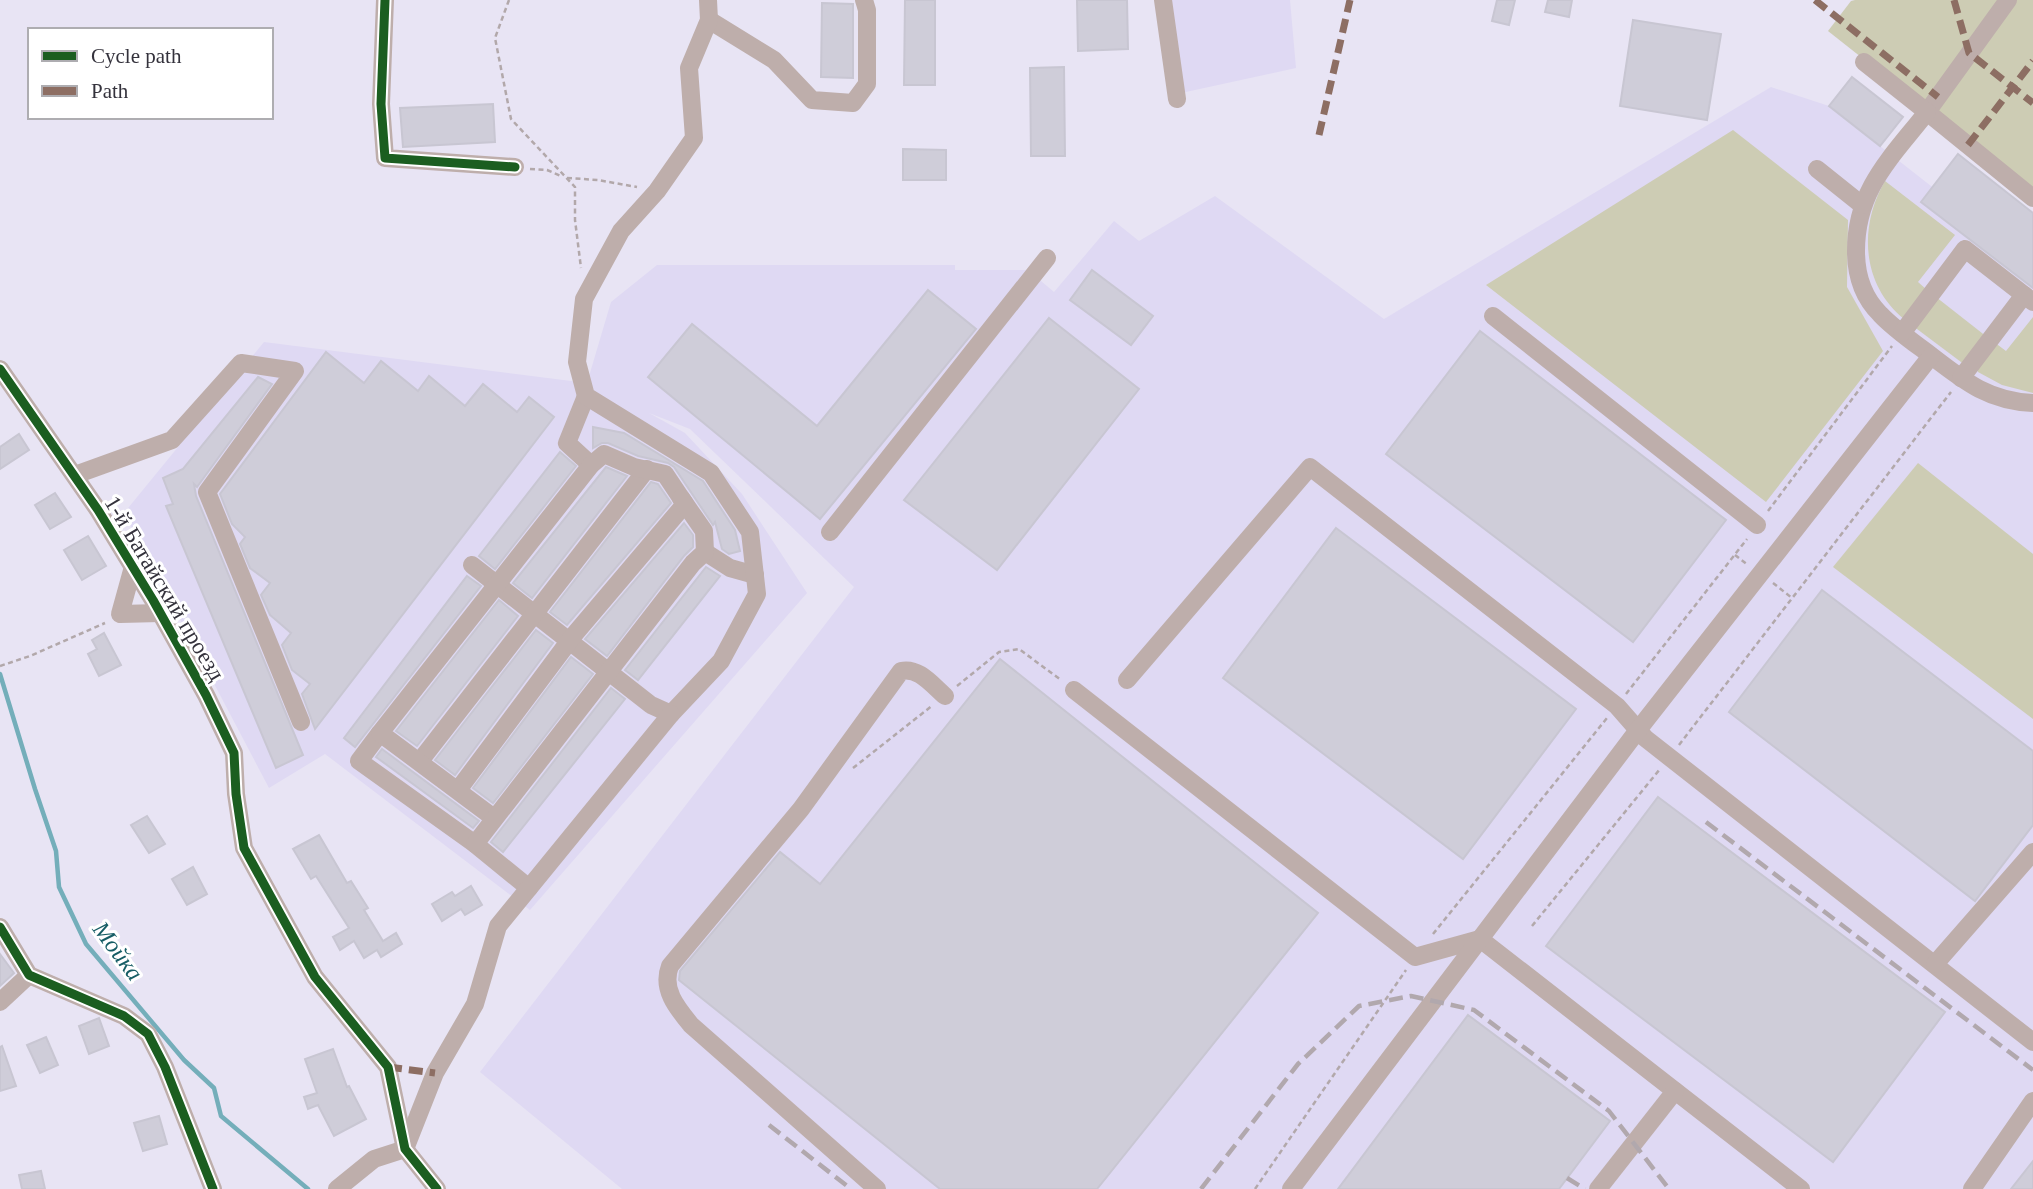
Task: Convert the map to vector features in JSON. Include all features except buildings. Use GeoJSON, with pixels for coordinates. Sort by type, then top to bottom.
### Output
{"type":"FeatureCollection","features":[{"type":"Feature","properties":{"kind":"street"},"geometry":{"type":"LineString","coordinates":[[385,0],[381,104],[385,158],[515,167]]}},
{"type":"Feature","properties":{"kind":"street"},"geometry":{"type":"LineString","coordinates":[[591,465],[567,443],[586,396],[577,362],[584,299],[621,231],[657,191],[694,138],[689,68],[709,20],[708,0]]}},
{"type":"Feature","properties":{"kind":"street"},"geometry":{"type":"LineString","coordinates":[[709,20],[774,60],[812,100],[853,103],[867,84],[867,10],[864,0]]}},
{"type":"Feature","properties":{"kind":"street"},"geometry":{"type":"LineString","coordinates":[[1163,0],[1177,99]]}},
{"type":"Feature","properties":{"kind":"street"},"geometry":{"type":"LineString","coordinates":[[2008,0],[1877,177],[1861,205],[1856,225],[1856,263],[1867,298],[1880,315],[1931,356],[1961,378],[1993,396],[2015,402],[2033,403]]}},
{"type":"Feature","properties":{"kind":"street"},"geometry":{"type":"LineString","coordinates":[[1864,62],[2033,198]]}},
{"type":"Feature","properties":{"kind":"street"},"geometry":{"type":"LineString","coordinates":[[1817,169],[1861,205]]}},
{"type":"Feature","properties":{"kind":"street"},"geometry":{"type":"LineString","coordinates":[[1902,333],[1965,249],[2029,299],[1961,378]]}},
{"type":"Feature","properties":{"kind":"street"},"geometry":{"type":"LineString","coordinates":[[830,532],[1046,258]]}},
{"type":"Feature","properties":{"kind":"street"},"geometry":{"type":"LineString","coordinates":[[1493,316],[1757,525]]}},
{"type":"Feature","properties":{"kind":"street"},"geometry":{"type":"LineString","coordinates":[[1290,1189],[1638,730],[1931,356]]}},
{"type":"Feature","properties":{"kind":"street"},"geometry":{"type":"LineString","coordinates":[[75,475],[172,440],[242,363],[295,371],[207,492],[301,722]]}},
{"type":"Feature","properties":{"kind":"street","name":"1-й Батайский проезд"},"geometry":{"type":"LineString","coordinates":[[0,369],[75,475],[160,613],[206,695],[234,753],[236,794],[244,848],[315,977],[388,1067],[405,1149]]}},
{"type":"Feature","properties":{"kind":"street"},"geometry":{"type":"LineString","coordinates":[[405,1149],[435,1073],[475,1004],[498,926],[671,714],[721,661],[757,594],[750,532],[711,473],[586,396]]}},
{"type":"Feature","properties":{"kind":"street"},"geometry":{"type":"LineString","coordinates":[[458,790],[569,641],[685,504],[665,474],[604,454],[591,465],[359,761],[475,844],[529,888]]}},
{"type":"Feature","properties":{"kind":"street"},"geometry":{"type":"LineString","coordinates":[[1127,680],[1310,467],[1617,706],[1638,730],[1670,757],[2033,1042]]}},
{"type":"Feature","properties":{"kind":"street"},"geometry":{"type":"LineString","coordinates":[[420,761],[647,470]]}},
{"type":"Feature","properties":{"kind":"street"},"geometry":{"type":"LineString","coordinates":[[681,498],[704,531],[705,552]]}},
{"type":"Feature","properties":{"kind":"street"},"geometry":{"type":"LineString","coordinates":[[705,552],[730,568],[755,575]]}},
{"type":"Feature","properties":{"kind":"street"},"geometry":{"type":"LineString","coordinates":[[475,844],[693,563],[705,552]]}},
{"type":"Feature","properties":{"kind":"street"},"geometry":{"type":"LineString","coordinates":[[472,565],[651,705],[671,714]]}},
{"type":"Feature","properties":{"kind":"street"},"geometry":{"type":"LineString","coordinates":[[133,568],[120,614],[160,613]]}},
{"type":"Feature","properties":{"kind":"street"},"geometry":{"type":"LineString","coordinates":[[877,1189],[691,1025],[675,1005],[667,986],[667,975],[670,966],[800,809],[901,671],[917,672],[945,695]]}},
{"type":"Feature","properties":{"kind":"street"},"geometry":{"type":"LineString","coordinates":[[1074,690],[1415,957],[1480,939]]}},
{"type":"Feature","properties":{"kind":"street"},"geometry":{"type":"LineString","coordinates":[[380,733],[494,818]]}},
{"type":"Feature","properties":{"kind":"street"},"geometry":{"type":"LineString","coordinates":[[1935,964],[2033,852]]}},
{"type":"Feature","properties":{"kind":"street"},"geometry":{"type":"LineString","coordinates":[[0,927],[29,975],[124,1016],[148,1034],[165,1067],[213,1189]]}},
{"type":"Feature","properties":{"kind":"street"},"geometry":{"type":"LineString","coordinates":[[1480,939],[1801,1189]]}},
{"type":"Feature","properties":{"kind":"street"},"geometry":{"type":"LineString","coordinates":[[0,1002],[29,975]]}},
{"type":"Feature","properties":{"kind":"street"},"geometry":{"type":"LineString","coordinates":[[1598,1189],[1675,1091]]}},
{"type":"Feature","properties":{"kind":"street"},"geometry":{"type":"LineString","coordinates":[[1972,1189],[2033,1101]]}},
{"type":"Feature","properties":{"kind":"street"},"geometry":{"type":"LineString","coordinates":[[337,1189],[374,1159],[405,1149]]}},
{"type":"Feature","properties":{"kind":"street"},"geometry":{"type":"LineString","coordinates":[[405,1149],[437,1189]]}},
{"type":"Feature","properties":{"kind":"path"},"geometry":{"type":"LineString","coordinates":[[509,0],[495,38],[511,119],[575,187],[575,220],[584,299]]}},
{"type":"Feature","properties":{"kind":"path"},"geometry":{"type":"LineString","coordinates":[[515,167],[547,170],[573,180],[598,180],[657,191]]}},
{"type":"Feature","properties":{"kind":"path"},"geometry":{"type":"LineString","coordinates":[[1431,936],[1617,706],[1902,333]]}},
{"type":"Feature","properties":{"kind":"path"},"geometry":{"type":"LineString","coordinates":[[1532,926],[1670,757],[1961,378]]}},
{"type":"Feature","properties":{"kind":"path"},"geometry":{"type":"LineString","coordinates":[[0,666],[92,630],[120,614]]}},
{"type":"Feature","properties":{"kind":"path"},"geometry":{"type":"LineString","coordinates":[[852,769],[999,652],[1019,649],[1074,690]]}},
{"type":"Feature","properties":{"kind":"path"},"geometry":{"type":"LineString","coordinates":[[1255,1189],[1415,957]]}},
{"type":"Feature","properties":{"kind":"shaded area"},"geometry":{"type":"Polygon","coordinates":[[[1156,0],[1290,0],[1296,68],[1172,95],[1156,0]]]}},
{"type":"Feature","properties":{"kind":"shaded area"},"geometry":{"type":"Polygon","coordinates":[[[1771,87],[1829,106],[2033,266],[2033,1189],[622,1189],[480,1072],[854,587],[690,429],[649,413],[685,433],[742,494],[807,593],[530,910],[325,754],[269,788],[124,513],[264,342],[587,383],[611,302],[657,265],[955,265],[955,270],[1028,270],[1054,292],[1114,221],[1139,241],[1215,196],[1384,319],[1771,87]]]}},
{"type":"Feature","properties":{"kind":"green space"},"geometry":{"type":"Polygon","coordinates":[[[2033,0],[2033,193],[1828,31],[1851,1],[2033,0]]]}},
{"type":"Feature","properties":{"kind":"green space"},"geometry":{"type":"Polygon","coordinates":[[[1733,130],[1848,220],[1847,287],[1883,351],[1766,502],[1486,285],[1733,130]]]}},
{"type":"Feature","properties":{"kind":"green space"},"geometry":{"type":"Polygon","coordinates":[[[1885,181],[1955,235],[1918,282],[1927,290],[1904,319],[1880,290],[1872,273],[1869,254],[1871,217],[1885,181]]]}},
{"type":"Feature","properties":{"kind":"green space"},"geometry":{"type":"Polygon","coordinates":[[[1936,297],[1987,337],[1965,365],[1913,326],[1936,297]]]}},
{"type":"Feature","properties":{"kind":"green space"},"geometry":{"type":"Polygon","coordinates":[[[2033,317],[2033,393],[2002,385],[1978,372],[1994,342],[2006,351],[2033,317]]]}},
{"type":"Feature","properties":{"kind":"green space"},"geometry":{"type":"Polygon","coordinates":[[[1918,463],[2033,554],[2033,719],[1833,567],[1918,463]]]}},
{"type":"Feature","properties":{"kind":"waterway","name":"Мойка"},"geometry":{"type":"LineString","coordinates":[[0,674],[56,851],[59,887],[86,944],[184,1060],[214,1088],[221,1116],[308,1189]]}},
{"type":"Feature","properties":{"kind":"railway"},"geometry":{"type":"LineString","coordinates":[[1706,822],[2033,1070]]}},
{"type":"Feature","properties":{"kind":"railway"},"geometry":{"type":"LineString","coordinates":[[1201,1189],[1298,1064],[1359,1006],[1411,996],[1474,1010],[1609,1111],[1669,1189]]}},
{"type":"Feature","properties":{"kind":"railway"},"geometry":{"type":"LineString","coordinates":[[769,1125],[851,1189]]}},
{"type":"Feature","properties":{"kind":"railway"},"geometry":{"type":"LineString","coordinates":[[1567,1178],[1585,1189]]}},
{"type":"Feature","properties":{"kind":"marked path"},"geometry":{"type":"LineString","coordinates":[[1319,135],[1350,0]]}},
{"type":"Feature","properties":{"kind":"marked path"},"geometry":{"type":"LineString","coordinates":[[1815,0],[1938,97]]}},
{"type":"Feature","properties":{"kind":"marked path"},"geometry":{"type":"LineString","coordinates":[[1954,0],[1969,53],[2033,103]]}},
{"type":"Feature","properties":{"kind":"marked path"},"geometry":{"type":"LineString","coordinates":[[1968,145],[2033,61]]}},
{"type":"Feature","properties":{"kind":"marked path"},"geometry":{"type":"LineString","coordinates":[[388,1067],[435,1073]]}},
{"type":"Feature","properties":{"kind":"cycle path"},"geometry":{"type":"LineString","coordinates":[[385,0],[381,104],[385,158],[515,167]]}},
{"type":"Feature","properties":{"kind":"cycle path"},"geometry":{"type":"LineString","coordinates":[[0,369],[98,510],[153,600],[206,695],[234,753],[236,794],[244,848],[315,977],[388,1067],[405,1149],[437,1189]]}},
{"type":"Feature","properties":{"kind":"cycle path"},"geometry":{"type":"LineString","coordinates":[[0,927],[29,975],[124,1016],[148,1034],[165,1067],[213,1189]]}}]}
